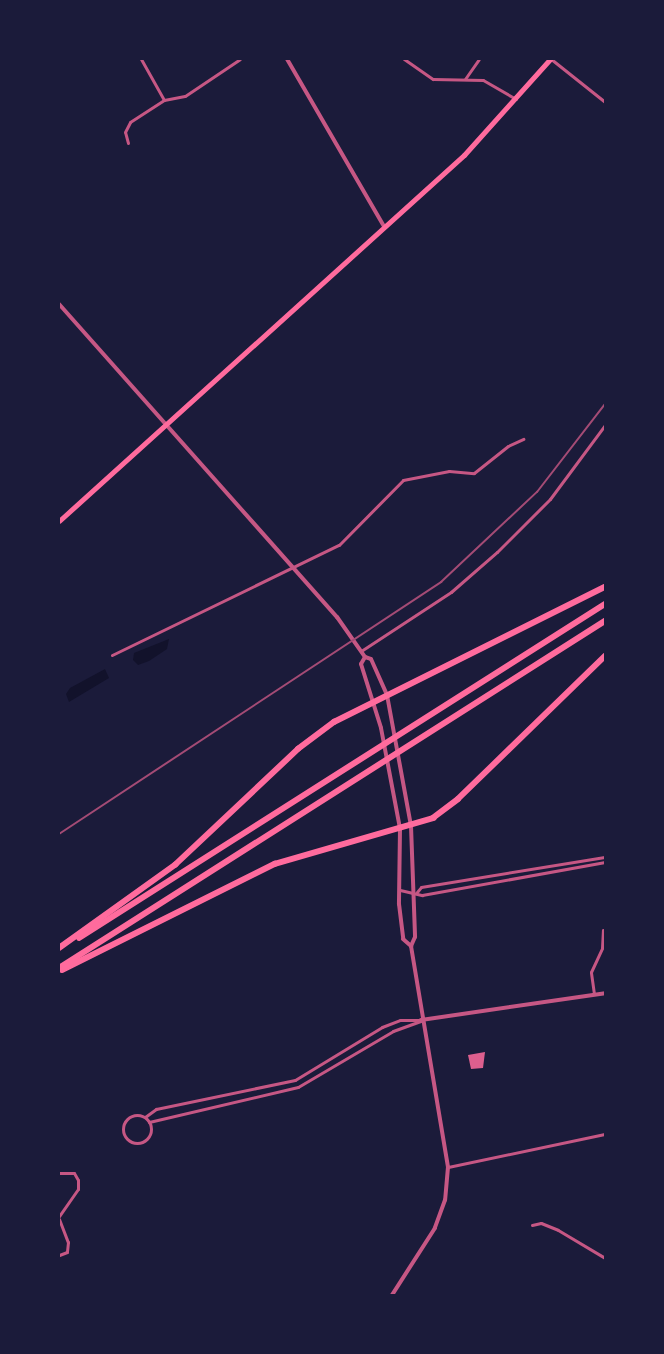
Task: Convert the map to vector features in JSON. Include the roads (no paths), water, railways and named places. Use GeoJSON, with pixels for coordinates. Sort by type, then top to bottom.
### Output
{"type":"FeatureCollection","features":[{"type":"Feature","properties":{"kind":"highway"},"geometry":{"type":"LineString","coordinates":[[59,950],[175,865],[308,740],[374,701],[605,587]]}},
{"type":"Feature","properties":{"kind":"highway"},"geometry":{"type":"LineString","coordinates":[[59,950],[605,604]]}},
{"type":"Feature","properties":{"kind":"highway"},"geometry":{"type":"LineString","coordinates":[[59,968],[605,621]]}},
{"type":"Feature","properties":{"kind":"highway"},"geometry":{"type":"LineString","coordinates":[[59,972],[275,864],[327,846],[411,826],[450,806],[605,656]]}},
{"type":"Feature","properties":{"kind":"main road"},"geometry":{"type":"LineString","coordinates":[[59,522],[166,423],[464,155],[517,100],[551,59]]}},
{"type":"Feature","properties":{"kind":"street"},"geometry":{"type":"LineString","coordinates":[[141,59],[164,100]]}},
{"type":"Feature","properties":{"kind":"street"},"geometry":{"type":"LineString","coordinates":[[128,144],[127,126],[164,100],[185,96],[240,59]]}},
{"type":"Feature","properties":{"kind":"street"},"geometry":{"type":"LineString","coordinates":[[287,59],[384,226]]}},
{"type":"Feature","properties":{"kind":"street"},"geometry":{"type":"LineString","coordinates":[[404,59],[433,79],[464,79],[496,84],[517,100]]}},
{"type":"Feature","properties":{"kind":"street"},"geometry":{"type":"LineString","coordinates":[[464,79],[479,59]]}},
{"type":"Feature","properties":{"kind":"street"},"geometry":{"type":"LineString","coordinates":[[551,59],[605,102]]}},
{"type":"Feature","properties":{"kind":"street"},"geometry":{"type":"LineString","coordinates":[[59,304],[294,567],[365,657],[371,659],[387,695],[402,766],[411,826],[415,938],[411,946],[421,1020],[448,1167],[445,1200],[435,1228],[392,1295]]}},
{"type":"Feature","properties":{"kind":"street"},"geometry":{"type":"LineString","coordinates":[[361,651],[451,592],[497,552],[550,499],[605,425]]}},
{"type":"Feature","properties":{"kind":"street"},"geometry":{"type":"LineString","coordinates":[[112,655],[339,545],[403,480],[449,471],[474,473],[508,446],[523,439]]}},
{"type":"Feature","properties":{"kind":"street"},"geometry":{"type":"LineString","coordinates":[[365,657],[361,664],[381,728],[400,829],[400,890],[403,939],[411,946]]}},
{"type":"Feature","properties":{"kind":"street"},"geometry":{"type":"LineString","coordinates":[[414,892],[422,887],[605,857]]}},
{"type":"Feature","properties":{"kind":"street"},"geometry":{"type":"LineString","coordinates":[[400,890],[428,894],[605,862]]}},
{"type":"Feature","properties":{"kind":"street"},"geometry":{"type":"LineString","coordinates":[[594,994],[591,972],[602,948],[603,930]]}},
{"type":"Feature","properties":{"kind":"street"},"geometry":{"type":"LineString","coordinates":[[145,1117],[149,1122],[147,1139],[134,1142],[126,1138],[123,1128],[127,1118],[145,1117],[156,1109],[296,1079],[382,1027],[400,1020],[421,1020],[605,993]]}},
{"type":"Feature","properties":{"kind":"street"},"geometry":{"type":"LineString","coordinates":[[149,1122],[298,1086],[346,1057],[421,1020]]}},
{"type":"Feature","properties":{"kind":"street"},"geometry":{"type":"LineString","coordinates":[[342,1052],[346,1057]]}},
{"type":"Feature","properties":{"kind":"street"},"geometry":{"type":"LineString","coordinates":[[296,1079],[298,1086]]}},
{"type":"Feature","properties":{"kind":"street"},"geometry":{"type":"LineString","coordinates":[[208,1099],[209,1106]]}},
{"type":"Feature","properties":{"kind":"street"},"geometry":{"type":"LineString","coordinates":[[448,1167],[478,1164],[605,1134]]}},
{"type":"Feature","properties":{"kind":"street"},"geometry":{"type":"LineString","coordinates":[[59,1173],[74,1173],[78,1180],[78,1189],[59,1218],[68,1242],[67,1252],[59,1256]]}},
{"type":"Feature","properties":{"kind":"street"},"geometry":{"type":"LineString","coordinates":[[532,1225],[541,1223],[558,1230],[605,1258]]}},
{"type":"Feature","properties":{"kind":"railway"},"geometry":{"type":"LineString","coordinates":[[59,834],[441,582],[537,492],[605,404]]}}]}
